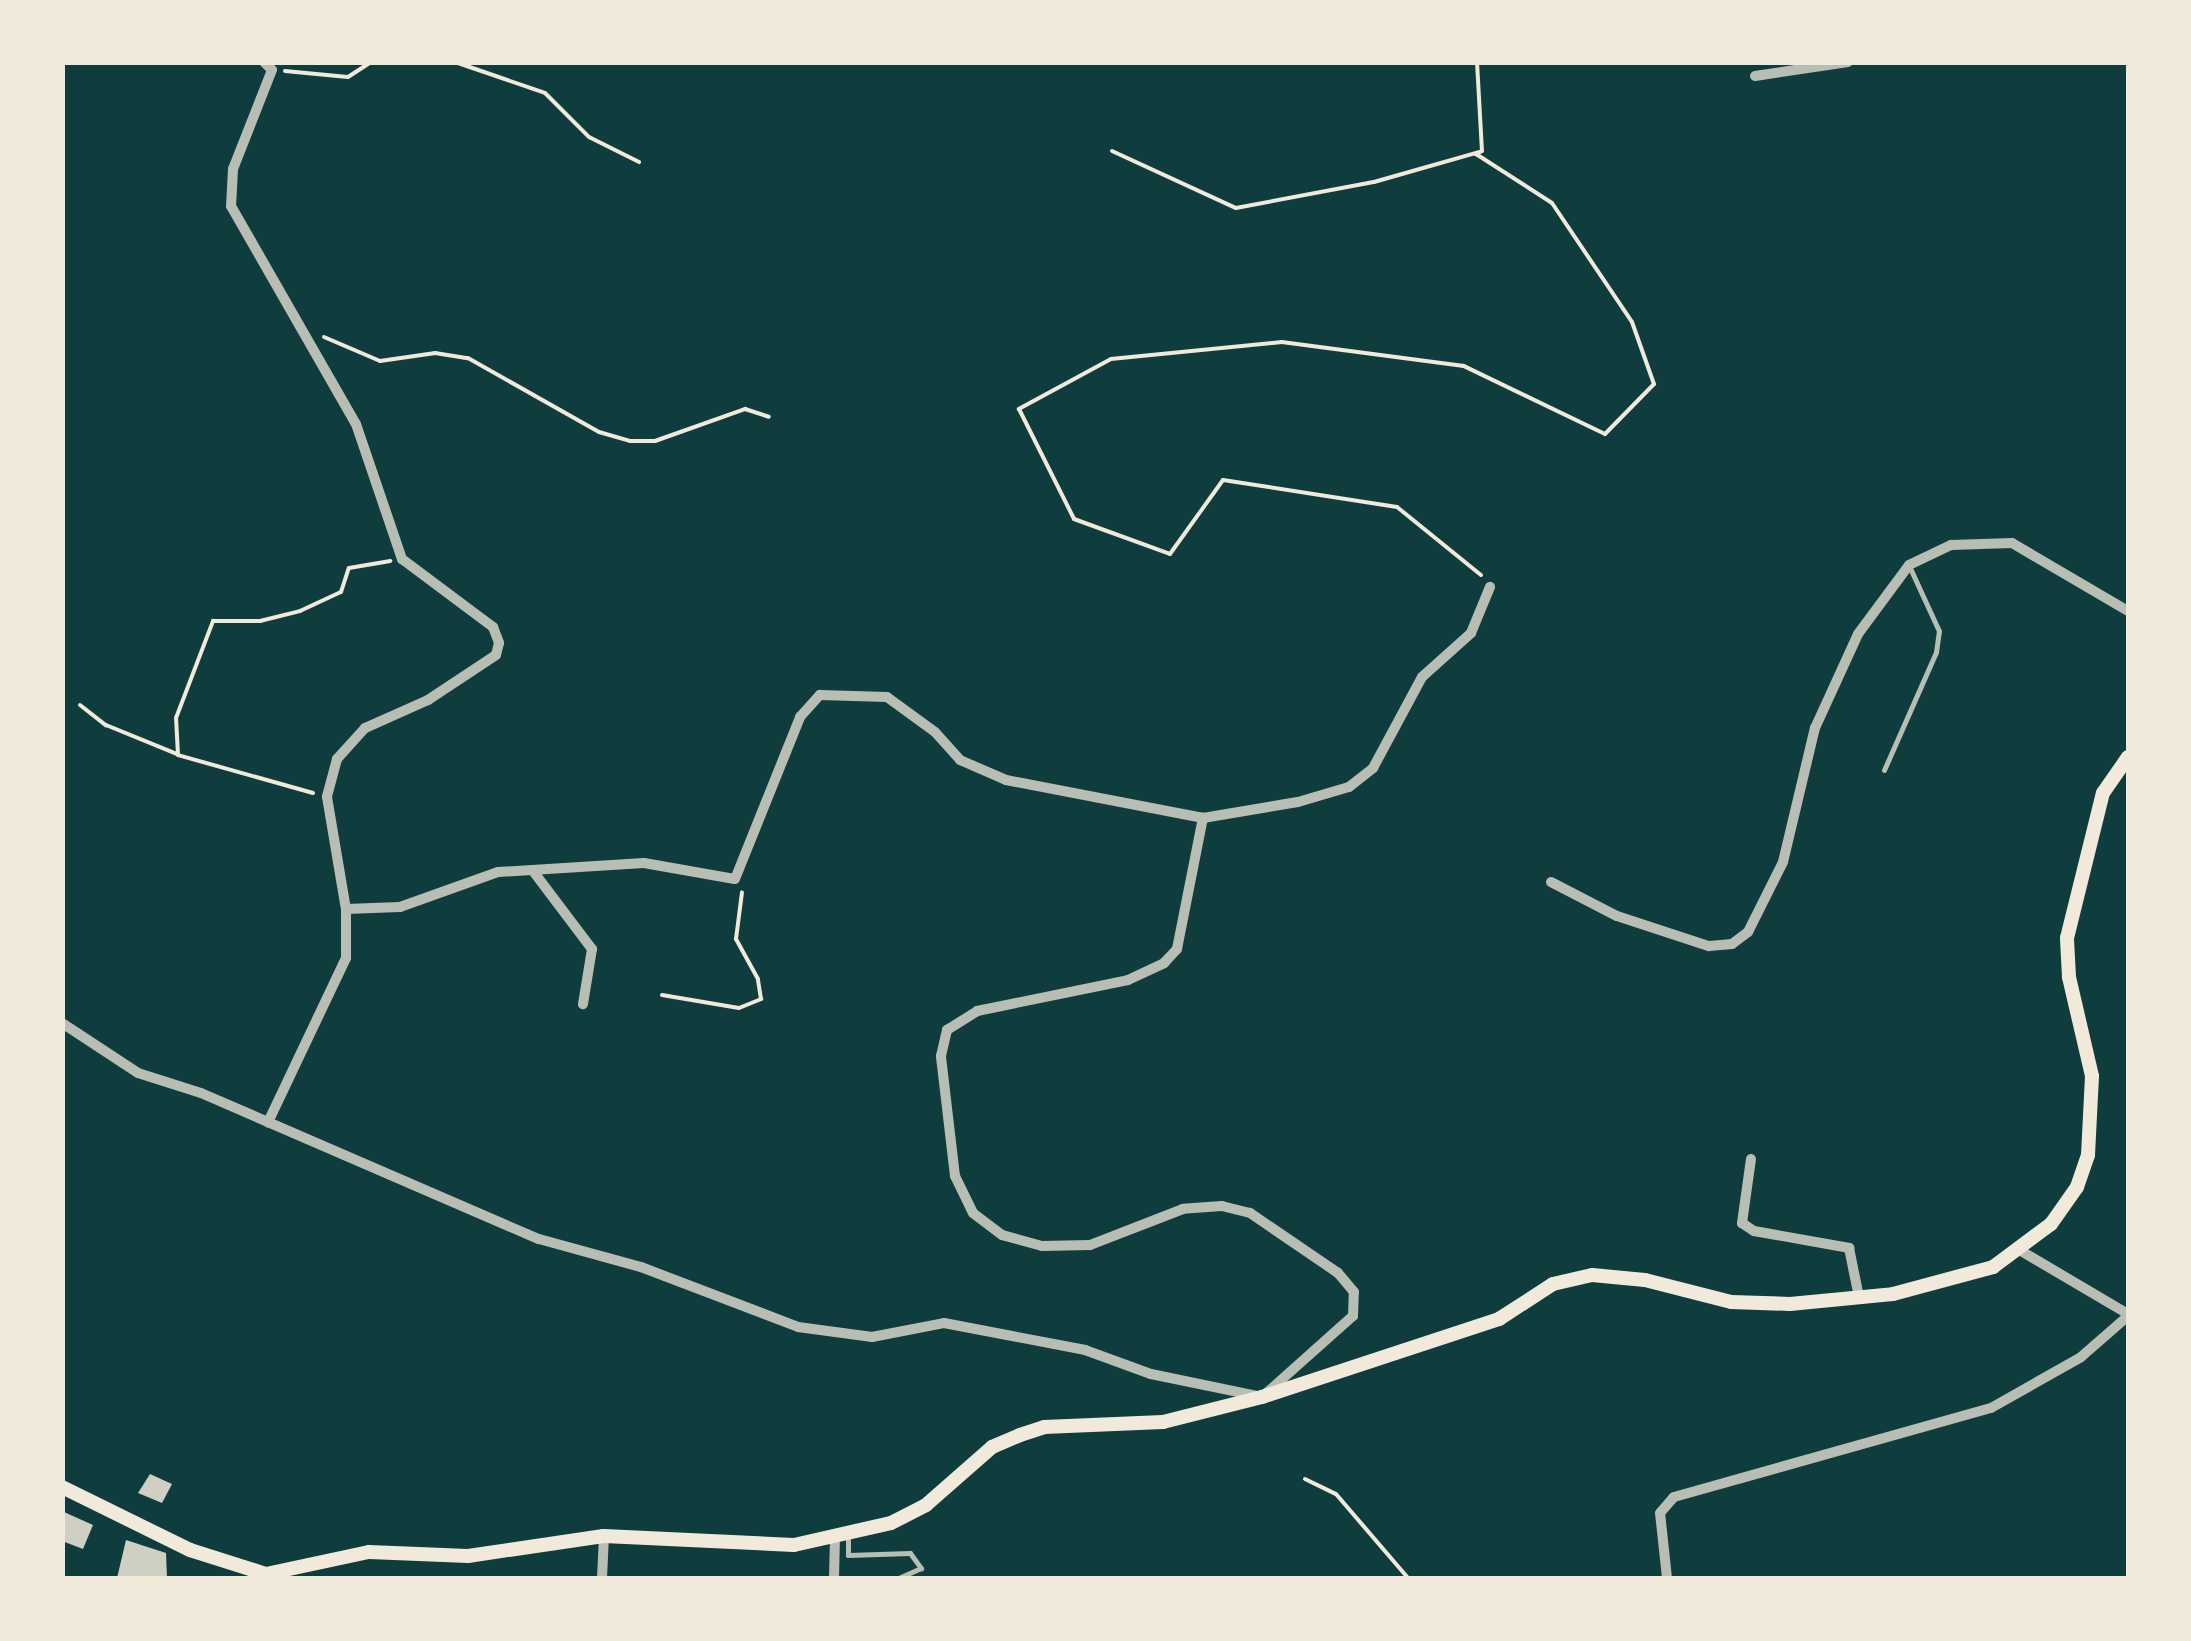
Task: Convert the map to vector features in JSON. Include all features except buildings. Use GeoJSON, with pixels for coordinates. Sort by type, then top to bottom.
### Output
{"type":"FeatureCollection","features":[{"type":"Feature","properties":{"kind":"main road"},"geometry":{"type":"LineString","coordinates":[[62,1487],[190,1550],[266,1574],[369,1552],[468,1556],[604,1536],[794,1545],[842,1537],[926,1504],[992,1447],[1020,1435],[1044,1427],[1163,1422],[1262,1397],[1499,1320],[1553,1284],[1592,1275],[1645,1280],[1732,1302],[1859,1297],[1993,1267],[2051,1224],[2078,1187],[2088,1155],[2092,1076],[2068,977],[2067,938],[2103,793],[2128,757]]}},
{"type":"Feature","properties":{"kind":"street"},"geometry":{"type":"LineString","coordinates":[[1755,76],[1848,62]]}},
{"type":"Feature","properties":{"kind":"street"},"geometry":{"type":"LineString","coordinates":[[268,66],[229,186],[260,264],[356,424],[402,558],[493,627],[496,655],[428,700],[365,728],[337,759],[327,796],[346,909],[346,958],[268,1122]]}},
{"type":"Feature","properties":{"kind":"street"},"geometry":{"type":"LineString","coordinates":[[1551,882],[1617,916],[1709,946],[1732,944],[1748,932],[1784,862],[1816,728],[1858,634],[1908,565],[1951,545],[2012,542],[2128,611]]}},
{"type":"Feature","properties":{"kind":"street"},"geometry":{"type":"LineString","coordinates":[[346,909],[400,907],[498,872],[644,863],[736,879],[800,717],[820,696],[887,697],[936,732],[960,760],[1006,780],[1202,818],[1298,802],[1349,787],[1374,768],[1422,677],[1471,634],[1490,588]]}},
{"type":"Feature","properties":{"kind":"street"},"geometry":{"type":"LineString","coordinates":[[62,1023],[138,1073],[268,1122],[539,1239],[641,1267],[798,1328],[872,1337],[944,1323],[1085,1350],[1151,1374],[1262,1397],[1353,1316],[1354,1292],[1338,1273],[1250,1213],[1222,1206],[1183,1209],[1090,1245],[1042,1246],[1002,1234],[973,1213],[954,1176],[940,1056],[946,1030],[977,1011],[1128,980],[1164,963],[1177,949],[1202,818]]}},
{"type":"Feature","properties":{"kind":"street"},"geometry":{"type":"LineString","coordinates":[[533,871],[592,949],[583,1004]]}},
{"type":"Feature","properties":{"kind":"street"},"geometry":{"type":"LineString","coordinates":[[1751,1159],[1742,1223],[1754,1231],[1849,1248],[1859,1297]]}},
{"type":"Feature","properties":{"kind":"street"},"geometry":{"type":"LineString","coordinates":[[1667,1578],[1660,1513],[1674,1497],[1991,1408],[2081,1357],[2128,1315],[2016,1248]]}},
{"type":"Feature","properties":{"kind":"street"},"geometry":{"type":"LineString","coordinates":[[602,1578],[604,1536]]}},
{"type":"Feature","properties":{"kind":"street"},"geometry":{"type":"LineString","coordinates":[[834,1578],[842,1537]]}},
{"type":"Feature","properties":{"kind":"lane"},"geometry":{"type":"LineString","coordinates":[[1884,770],[1936,652],[1939,631],[1908,565]]}},
{"type":"Feature","properties":{"kind":"lane"},"geometry":{"type":"LineString","coordinates":[[842,1537],[848,1555],[910,1552],[921,1568],[899,1578]]}},
{"type":"Feature","properties":{"kind":"path"},"geometry":{"type":"LineString","coordinates":[[268,66],[348,77],[371,62]]}},
{"type":"Feature","properties":{"kind":"path"},"geometry":{"type":"LineString","coordinates":[[456,62],[545,93],[589,137],[639,162]]}},
{"type":"Feature","properties":{"kind":"path"},"geometry":{"type":"LineString","coordinates":[[1477,62],[1482,152]]}},
{"type":"Feature","properties":{"kind":"path"},"geometry":{"type":"LineString","coordinates":[[1112,152],[1236,208],[1374,182],[1482,152]]}},
{"type":"Feature","properties":{"kind":"path"},"geometry":{"type":"LineString","coordinates":[[1482,152],[1476,154],[1552,203],[1632,322],[1654,384],[1606,434],[1464,366],[1282,342],[1111,359],[1019,409],[1074,519],[1170,554],[1224,480],[1396,507],[1478,570],[1490,588]]}},
{"type":"Feature","properties":{"kind":"path"},"geometry":{"type":"LineString","coordinates":[[301,328],[380,362],[435,354],[468,358],[599,432],[630,441],[655,441],[746,410],[769,417]]}},
{"type":"Feature","properties":{"kind":"path"},"geometry":{"type":"LineString","coordinates":[[178,755],[176,718],[213,621],[260,622],[300,611],[340,592],[350,568],[402,558]]}},
{"type":"Feature","properties":{"kind":"path"},"geometry":{"type":"LineString","coordinates":[[80,705],[106,726],[178,755],[327,796]]}},
{"type":"Feature","properties":{"kind":"path"},"geometry":{"type":"LineString","coordinates":[[662,995],[738,1008],[761,999],[758,979],[736,939],[744,895],[736,879]]}},
{"type":"Feature","properties":{"kind":"path"},"geometry":{"type":"LineString","coordinates":[[1305,1480],[1336,1494],[1408,1578]]}}]}
